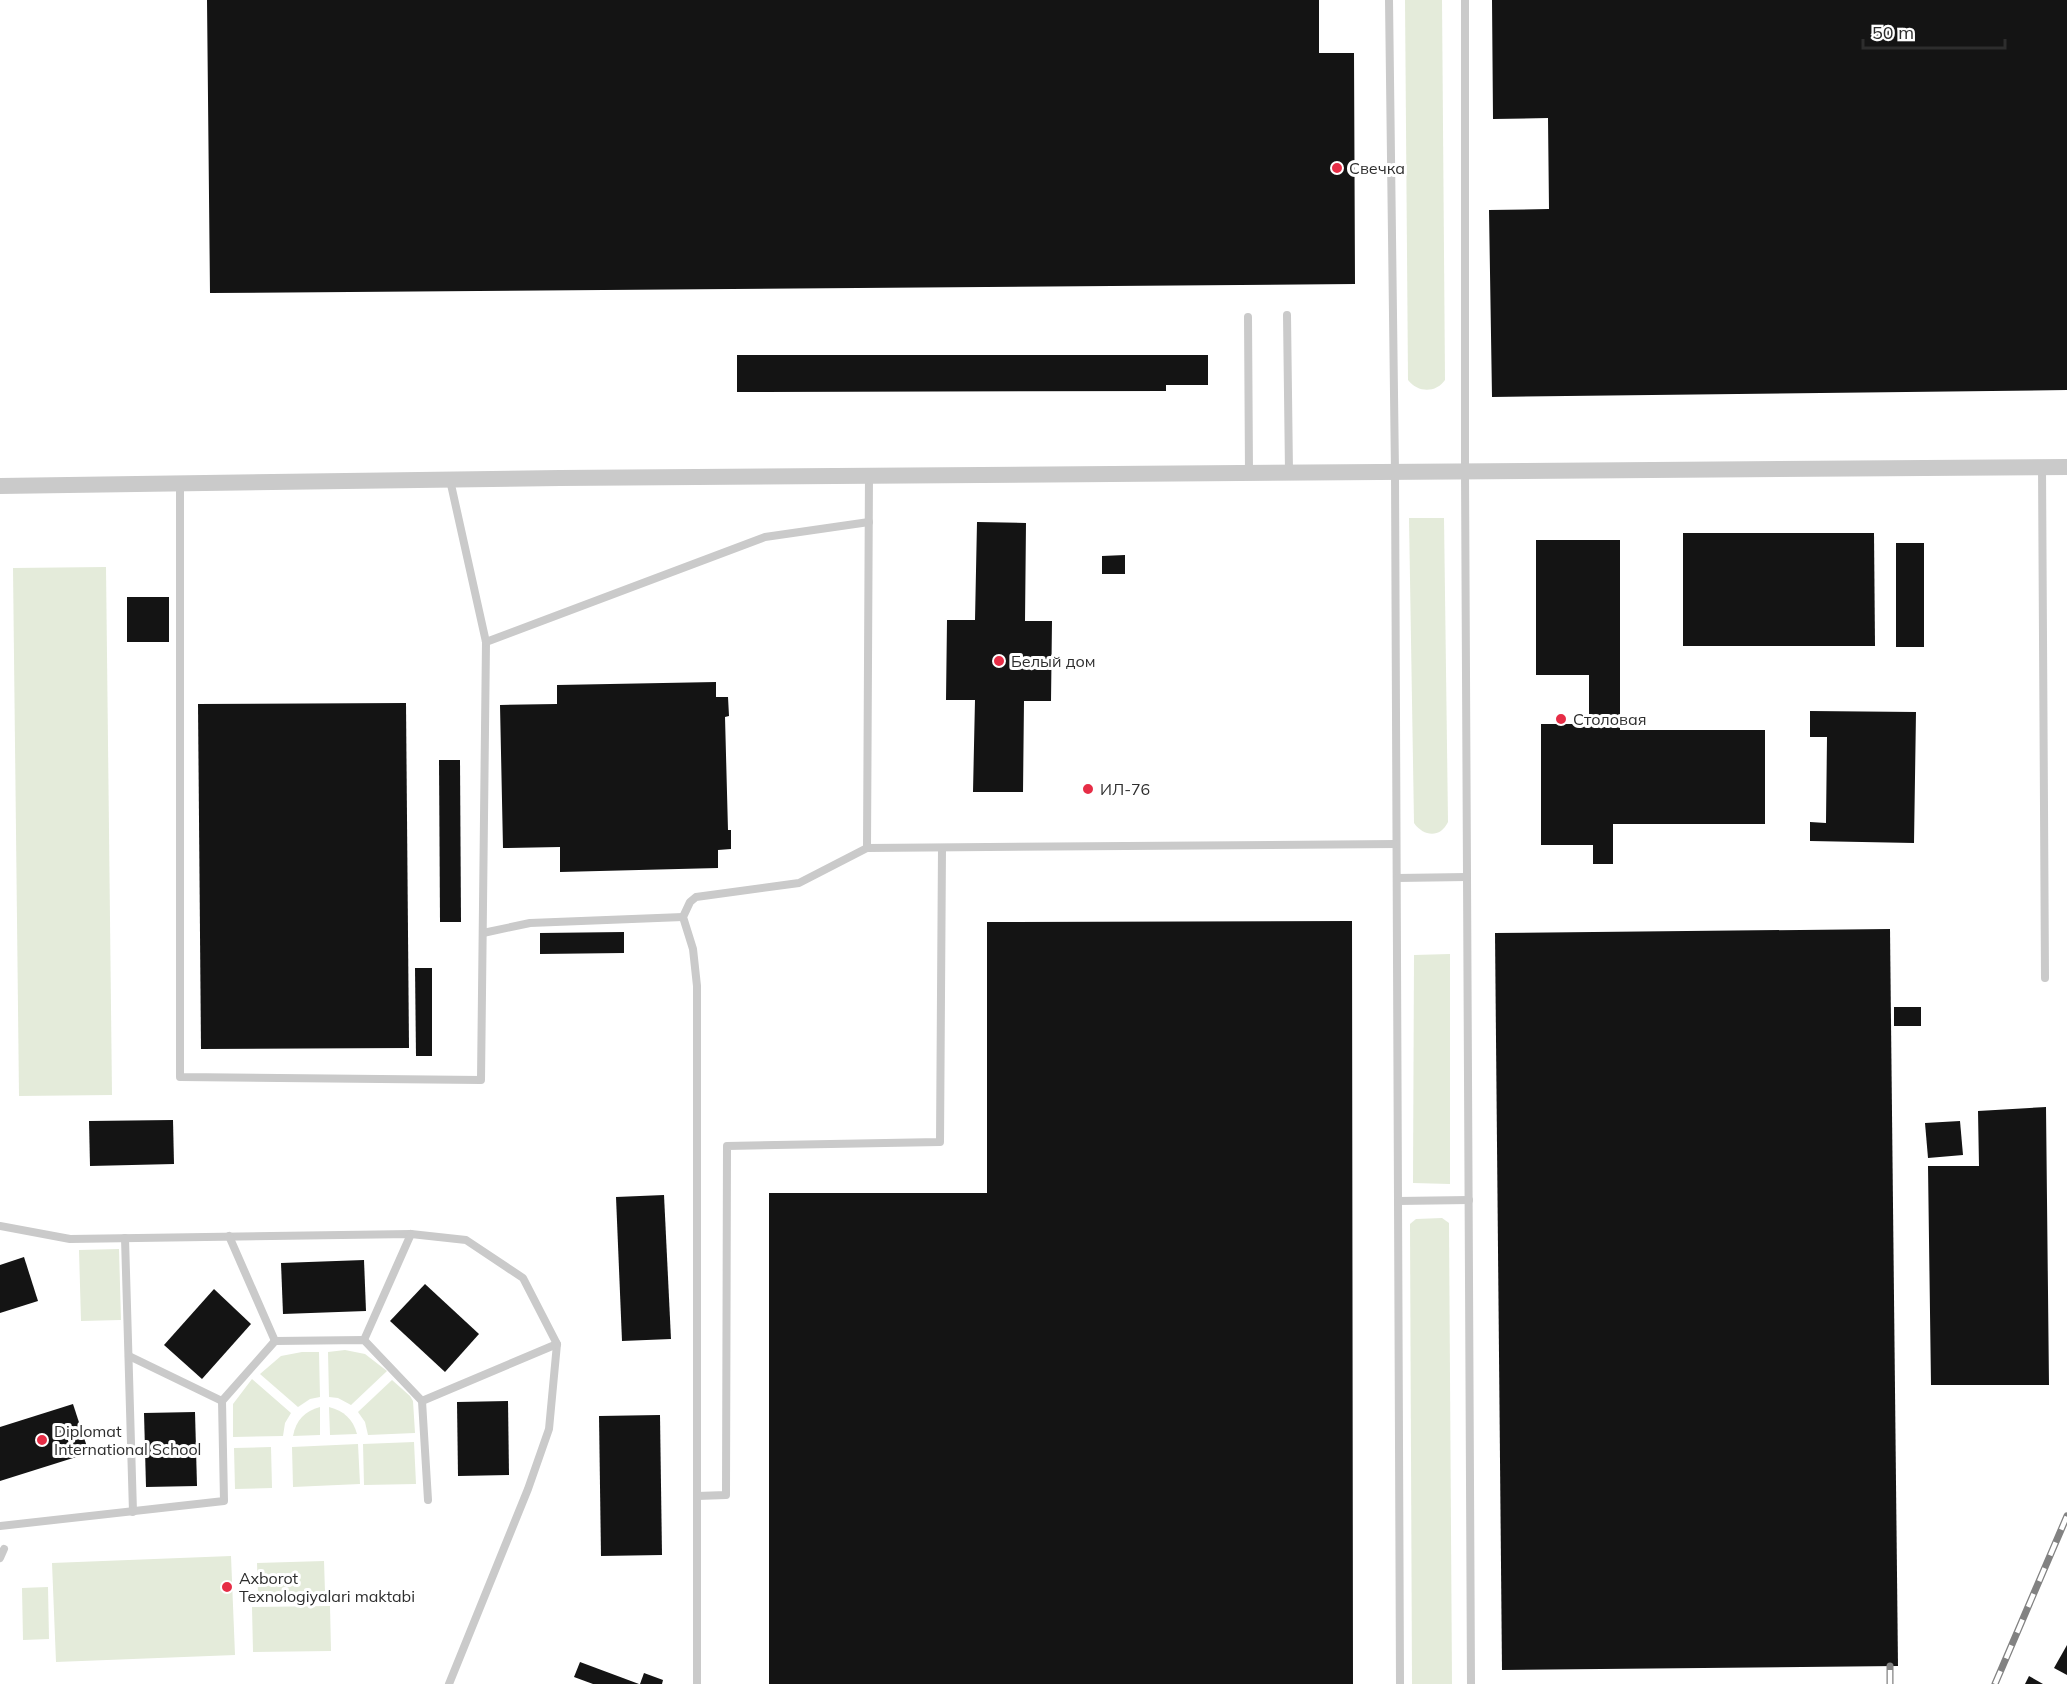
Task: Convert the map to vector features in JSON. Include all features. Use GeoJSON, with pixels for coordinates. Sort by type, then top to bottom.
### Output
{"type":"FeatureCollection","features":[{"type":"Feature","properties":{"kind":"street"},"geometry":{"type":"LineString","coordinates":[[0,486],[868,475],[2067,468]]}},
{"type":"Feature","properties":{"kind":"lane"},"geometry":{"type":"LineString","coordinates":[[1389,0],[1395,472],[1400,1684]]}},
{"type":"Feature","properties":{"kind":"lane"},"geometry":{"type":"LineString","coordinates":[[1465,0],[1471,1684]]}},
{"type":"Feature","properties":{"kind":"lane"},"geometry":{"type":"LineString","coordinates":[[1287,315],[1289,472]]}},
{"type":"Feature","properties":{"kind":"lane"},"geometry":{"type":"LineString","coordinates":[[1248,317],[1249,473]]}},
{"type":"Feature","properties":{"kind":"lane"},"geometry":{"type":"LineString","coordinates":[[2042,467],[2044,978]]}},
{"type":"Feature","properties":{"kind":"lane"},"geometry":{"type":"LineString","coordinates":[[867,848],[868,475]]}},
{"type":"Feature","properties":{"kind":"lane"},"geometry":{"type":"LineString","coordinates":[[180,483],[180,1077],[482,1080],[486,642],[450,480]]}},
{"type":"Feature","properties":{"kind":"lane"},"geometry":{"type":"LineString","coordinates":[[486,642],[765,537],[869,522]]}},
{"type":"Feature","properties":{"kind":"lane"},"geometry":{"type":"LineString","coordinates":[[697,1684],[697,987],[693,949],[682,917],[690,902],[696,897],[799,883],[867,848],[1396,844]]}},
{"type":"Feature","properties":{"kind":"lane"},"geometry":{"type":"LineString","coordinates":[[697,1496],[726,1495],[727,1146],[940,1142],[942,848]]}},
{"type":"Feature","properties":{"kind":"lane"},"geometry":{"type":"LineString","coordinates":[[1397,878],[1467,877]]}},
{"type":"Feature","properties":{"kind":"lane"},"geometry":{"type":"LineString","coordinates":[[483,933],[530,923],[682,917]]}},
{"type":"Feature","properties":{"kind":"lane"},"geometry":{"type":"LineString","coordinates":[[1398,1201],[1469,1200]]}},
{"type":"Feature","properties":{"kind":"lane"},"geometry":{"type":"LineString","coordinates":[[0,1226],[70,1239],[411,1234],[466,1240],[524,1278],[557,1344],[549,1429],[528,1489],[449,1684]]}},
{"type":"Feature","properties":{"kind":"lane"},"geometry":{"type":"LineString","coordinates":[[364,1340],[411,1234]]}},
{"type":"Feature","properties":{"kind":"lane"},"geometry":{"type":"LineString","coordinates":[[229,1236],[275,1341]]}},
{"type":"Feature","properties":{"kind":"lane"},"geometry":{"type":"LineString","coordinates":[[125,1238],[133,1512]]}},
{"type":"Feature","properties":{"kind":"lane"},"geometry":{"type":"LineString","coordinates":[[0,1526],[224,1501],[222,1401],[275,1341],[364,1340],[422,1401],[428,1500]]}},
{"type":"Feature","properties":{"kind":"lane"},"geometry":{"type":"LineString","coordinates":[[422,1401],[557,1344]]}},
{"type":"Feature","properties":{"kind":"lane"},"geometry":{"type":"LineString","coordinates":[[129,1356],[222,1401]]}},
{"type":"Feature","properties":{"kind":"lane"},"geometry":{"type":"LineString","coordinates":[[0,1558],[4,1549]]}},
{"type":"Feature","properties":{"kind":"green space"},"geometry":{"type":"Polygon","coordinates":[[[1405,0],[1442,0],[1445,380],[1437,387],[1427,390],[1417,387],[1408,380],[1405,0]]]}},
{"type":"Feature","properties":{"kind":"green space"},"geometry":{"type":"Polygon","coordinates":[[[1409,518],[1444,518],[1448,822],[1441,831],[1431,834],[1422,831],[1414,823],[1409,518]]]}},
{"type":"Feature","properties":{"kind":"green space"},"geometry":{"type":"Polygon","coordinates":[[[106,567],[112,1095],[19,1096],[13,568],[106,567]]]}},
{"type":"Feature","properties":{"kind":"green space"},"geometry":{"type":"Polygon","coordinates":[[[1450,954],[1450,1184],[1413,1183],[1414,955],[1450,954]]]}},
{"type":"Feature","properties":{"kind":"green space"},"geometry":{"type":"Polygon","coordinates":[[[1442,1218],[1449,1223],[1452,1684],[1412,1684],[1410,1224],[1416,1219],[1442,1218]]]}},
{"type":"Feature","properties":{"kind":"green space"},"geometry":{"type":"Polygon","coordinates":[[[119,1249],[121,1320],[81,1321],[79,1250],[119,1249]]]}},
{"type":"Feature","properties":{"kind":"green space"},"geometry":{"type":"Polygon","coordinates":[[[345,1350],[365,1354],[387,1371],[351,1405],[338,1398],[329,1397],[328,1352],[345,1350]]]}},
{"type":"Feature","properties":{"kind":"green space"},"geometry":{"type":"Polygon","coordinates":[[[319,1352],[320,1397],[310,1399],[298,1407],[260,1374],[281,1356],[319,1352]]]}},
{"type":"Feature","properties":{"kind":"green space"},"geometry":{"type":"Polygon","coordinates":[[[252,1379],[291,1413],[285,1423],[283,1436],[233,1437],[233,1404],[252,1379]]]}},
{"type":"Feature","properties":{"kind":"green space"},"geometry":{"type":"Polygon","coordinates":[[[392,1380],[413,1401],[415,1433],[368,1435],[365,1422],[358,1412],[392,1380]]]}},
{"type":"Feature","properties":{"kind":"green space"},"geometry":{"type":"Polygon","coordinates":[[[320,1407],[320,1435],[293,1436],[296,1425],[302,1417],[320,1407]]]}},
{"type":"Feature","properties":{"kind":"green space"},"geometry":{"type":"Polygon","coordinates":[[[329,1407],[347,1416],[357,1434],[330,1435],[329,1407]]]}},
{"type":"Feature","properties":{"kind":"green space"},"geometry":{"type":"Polygon","coordinates":[[[414,1442],[416,1484],[364,1485],[363,1444],[414,1442]]]}},
{"type":"Feature","properties":{"kind":"green space"},"geometry":{"type":"Polygon","coordinates":[[[358,1444],[360,1484],[293,1487],[292,1447],[358,1444]]]}},
{"type":"Feature","properties":{"kind":"green space"},"geometry":{"type":"Polygon","coordinates":[[[271,1447],[272,1488],[235,1489],[234,1448],[271,1447]]]}},
{"type":"Feature","properties":{"kind":"green space"},"geometry":{"type":"Polygon","coordinates":[[[231,1556],[235,1655],[56,1662],[52,1563],[231,1556]]]}},
{"type":"Feature","properties":{"kind":"green space"},"geometry":{"type":"Polygon","coordinates":[[[324,1561],[325,1593],[258,1595],[257,1563],[324,1561]]]}},
{"type":"Feature","properties":{"kind":"green space"},"geometry":{"type":"Polygon","coordinates":[[[48,1587],[49,1639],[23,1640],[22,1588],[48,1587]]]}},
{"type":"Feature","properties":{"kind":"green space"},"geometry":{"type":"Polygon","coordinates":[[[330,1606],[331,1651],[253,1652],[252,1607],[330,1606]]]}},
{"type":"Feature","properties":{"kind":"building"},"geometry":{"type":"Polygon","coordinates":[[[207,0],[1319,0],[1319,53],[1354,53],[1355,284],[210,293],[207,0]]]}},
{"type":"Feature","properties":{"kind":"building"},"geometry":{"type":"Polygon","coordinates":[[[1492,0],[2067,0],[2067,390],[1492,397],[1489,210],[1549,209],[1548,118],[1493,119],[1492,0]]]}},
{"type":"Feature","properties":{"kind":"building"},"geometry":{"type":"Polygon","coordinates":[[[737,355],[1208,355],[1208,385],[1166,385],[1166,391],[737,392],[737,355]]]}},
{"type":"Feature","properties":{"kind":"building","name":"Белый дом"},"geometry":{"type":"Polygon","coordinates":[[[977,522],[1026,523],[1025,621],[1052,621],[1051,701],[1024,701],[1023,792],[973,792],[975,700],[946,700],[947,620],[975,620],[977,522]]]}},
{"type":"Feature","properties":{"kind":"building"},"geometry":{"type":"Polygon","coordinates":[[[1683,533],[1874,533],[1875,646],[1683,646],[1683,533]]]}},
{"type":"Feature","properties":{"kind":"building"},"geometry":{"type":"Polygon","coordinates":[[[1536,540],[1620,540],[1620,730],[1765,730],[1765,824],[1613,824],[1613,864],[1593,864],[1593,845],[1541,845],[1541,724],[1589,724],[1589,675],[1536,675],[1536,540]]]}},
{"type":"Feature","properties":{"kind":"building"},"geometry":{"type":"Polygon","coordinates":[[[1896,543],[1924,543],[1924,647],[1896,647],[1896,543]]]}},
{"type":"Feature","properties":{"kind":"building"},"geometry":{"type":"Polygon","coordinates":[[[1125,555],[1125,574],[1102,574],[1102,556],[1125,555]]]}},
{"type":"Feature","properties":{"kind":"building"},"geometry":{"type":"Polygon","coordinates":[[[127,597],[169,597],[169,642],[127,642],[127,597]]]}},
{"type":"Feature","properties":{"kind":"building"},"geometry":{"type":"Polygon","coordinates":[[[716,682],[716,697],[728,697],[729,716],[725,717],[728,830],[731,830],[731,849],[718,850],[718,868],[560,872],[560,847],[503,848],[500,705],[557,704],[557,685],[716,682]]]}},
{"type":"Feature","properties":{"kind":"building"},"geometry":{"type":"Polygon","coordinates":[[[406,703],[409,1048],[201,1049],[198,704],[406,703]]]}},
{"type":"Feature","properties":{"kind":"building"},"geometry":{"type":"Polygon","coordinates":[[[1810,711],[1916,712],[1914,843],[1810,841],[1810,822],[1826,823],[1827,737],[1810,737],[1810,711]]]}},
{"type":"Feature","properties":{"kind":"building"},"geometry":{"type":"Polygon","coordinates":[[[439,760],[460,760],[461,922],[440,922],[439,760]]]}},
{"type":"Feature","properties":{"kind":"building"},"geometry":{"type":"Polygon","coordinates":[[[1352,921],[1353,1684],[769,1684],[769,1193],[987,1193],[987,922],[1352,921]]]}},
{"type":"Feature","properties":{"kind":"building"},"geometry":{"type":"Polygon","coordinates":[[[1890,929],[1898,1666],[1502,1670],[1495,933],[1890,929]]]}},
{"type":"Feature","properties":{"kind":"building"},"geometry":{"type":"Polygon","coordinates":[[[624,932],[624,953],[540,954],[540,933],[624,932]]]}},
{"type":"Feature","properties":{"kind":"building"},"geometry":{"type":"Polygon","coordinates":[[[415,968],[432,968],[432,1056],[416,1056],[415,968]]]}},
{"type":"Feature","properties":{"kind":"building"},"geometry":{"type":"Polygon","coordinates":[[[1894,1007],[1921,1007],[1921,1026],[1894,1026],[1894,1007]]]}},
{"type":"Feature","properties":{"kind":"building"},"geometry":{"type":"Polygon","coordinates":[[[2046,1107],[2049,1385],[1931,1385],[1928,1166],[1979,1166],[1978,1111],[2046,1107]]]}},
{"type":"Feature","properties":{"kind":"building"},"geometry":{"type":"Polygon","coordinates":[[[173,1120],[174,1164],[90,1166],[89,1121],[173,1120]]]}},
{"type":"Feature","properties":{"kind":"building"},"geometry":{"type":"Polygon","coordinates":[[[1960,1121],[1963,1155],[1928,1158],[1925,1123],[1960,1121]]]}},
{"type":"Feature","properties":{"kind":"building"},"geometry":{"type":"Polygon","coordinates":[[[664,1195],[671,1339],[622,1341],[616,1197],[664,1195]]]}},
{"type":"Feature","properties":{"kind":"building"},"geometry":{"type":"Polygon","coordinates":[[[24,1257],[38,1301],[0,1313],[0,1265],[24,1257]]]}},
{"type":"Feature","properties":{"kind":"building"},"geometry":{"type":"Polygon","coordinates":[[[364,1260],[366,1311],[283,1314],[281,1263],[364,1260]]]}},
{"type":"Feature","properties":{"kind":"building"},"geometry":{"type":"Polygon","coordinates":[[[425,1284],[479,1334],[445,1372],[390,1321],[425,1284]]]}},
{"type":"Feature","properties":{"kind":"building"},"geometry":{"type":"Polygon","coordinates":[[[214,1289],[251,1324],[202,1379],[164,1345],[214,1289]]]}},
{"type":"Feature","properties":{"kind":"building"},"geometry":{"type":"Polygon","coordinates":[[[508,1401],[509,1475],[458,1476],[457,1402],[508,1401]]]}},
{"type":"Feature","properties":{"kind":"building","name":"Diplomat International School"},"geometry":{"type":"Polygon","coordinates":[[[73,1404],[89,1453],[0,1481],[0,1427],[73,1404]]]}},
{"type":"Feature","properties":{"kind":"building"},"geometry":{"type":"Polygon","coordinates":[[[195,1412],[197,1486],[146,1487],[144,1413],[195,1412]]]}},
{"type":"Feature","properties":{"kind":"building"},"geometry":{"type":"Polygon","coordinates":[[[660,1415],[662,1555],[601,1556],[599,1416],[660,1415]]]}},
{"type":"Feature","properties":{"kind":"building"},"geometry":{"type":"Polygon","coordinates":[[[2067,1645],[2067,1675],[2054,1668],[2067,1645]]]}},
{"type":"Feature","properties":{"kind":"building"},"geometry":{"type":"Polygon","coordinates":[[[580,1662],[639,1684],[593,1684],[574,1677],[580,1662]]]}},
{"type":"Feature","properties":{"kind":"building"},"geometry":{"type":"Polygon","coordinates":[[[644,1673],[663,1680],[662,1684],[640,1684],[644,1673]]]}},
{"type":"Feature","properties":{"kind":"building"},"geometry":{"type":"Polygon","coordinates":[[[2029,1676],[2043,1684],[2025,1684],[2029,1676]]]}},
{"type":"Feature","properties":{"kind":"railway"},"geometry":{"type":"LineString","coordinates":[[1995,1684],[2067,1516]]}},
{"type":"Feature","properties":{"kind":"railway"},"geometry":{"type":"LineString","coordinates":[[1890,1666],[1890,1684]]}},
{"type":"Feature","properties":{"kind":"place","name":"Свечка"},"geometry":{"type":"Point","coordinates":[1337,168]}},
{"type":"Feature","properties":{"kind":"place","name":"Белый дом"},"geometry":{"type":"Point","coordinates":[999,661]}},
{"type":"Feature","properties":{"kind":"place","name":"Столовая"},"geometry":{"type":"Point","coordinates":[1561,719]}},
{"type":"Feature","properties":{"kind":"place","name":"ИЛ-76"},"geometry":{"type":"Point","coordinates":[1088,789]}},
{"type":"Feature","properties":{"kind":"place","name":"Diplomat International School"},"geometry":{"type":"Point","coordinates":[42,1440]}},
{"type":"Feature","properties":{"kind":"place","name":"Axborot Texnologiyalari maktabi"},"geometry":{"type":"Point","coordinates":[227,1587]}}]}
